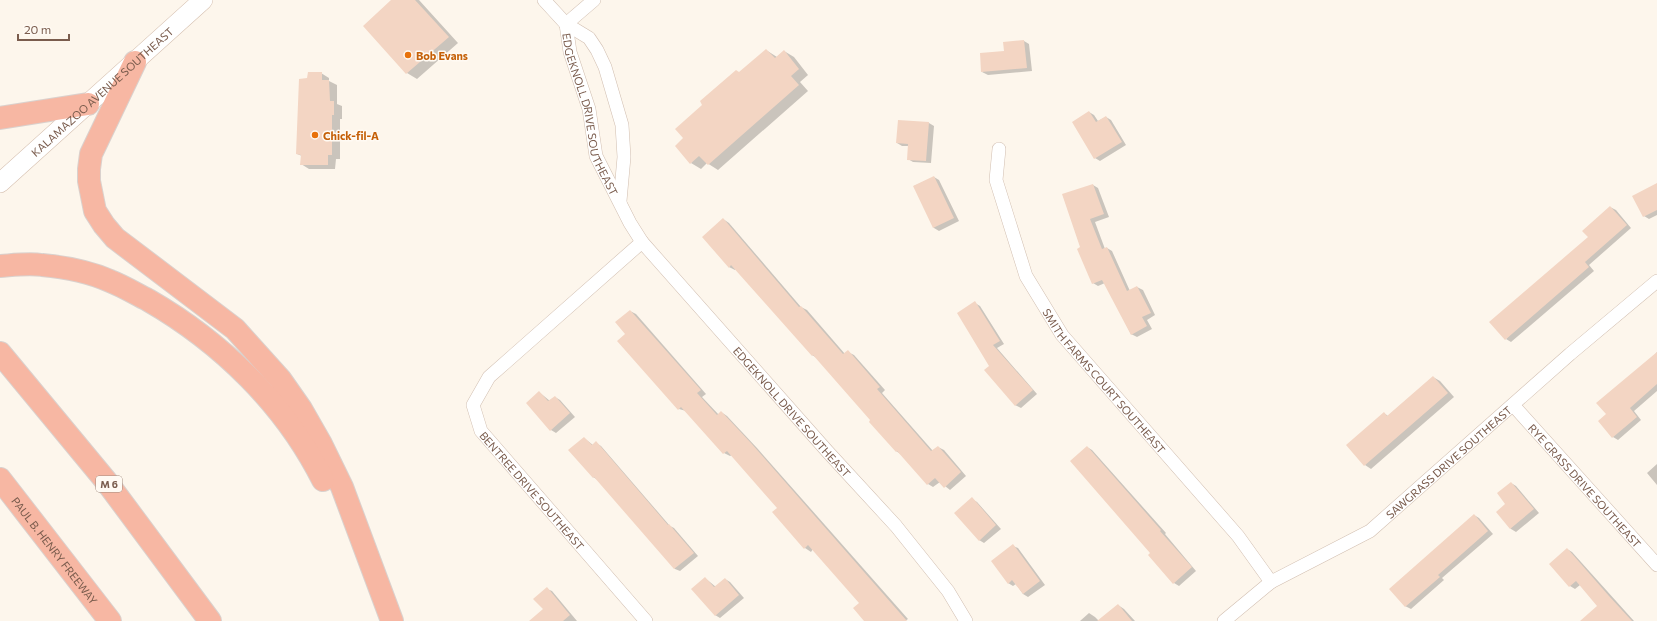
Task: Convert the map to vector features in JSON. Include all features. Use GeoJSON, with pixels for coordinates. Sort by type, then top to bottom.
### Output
{"type":"FeatureCollection","features":[{"type":"Feature","properties":{"kind":"highway"},"geometry":{"type":"LineString","coordinates":[[135,62],[91,154],[89,181],[95,211],[115,238],[235,329],[280,379],[301,409],[318,438],[342,487],[391,618]]}},
{"type":"Feature","properties":{"kind":"highway"},"geometry":{"type":"LineString","coordinates":[[0,118],[88,104]]}},
{"type":"Feature","properties":{"kind":"highway"},"geometry":{"type":"LineString","coordinates":[[0,266],[42,264],[78,271],[110,281],[175,316],[245,374],[274,404],[294,429],[314,462],[391,618]]}},
{"type":"Feature","properties":{"kind":"highway","name":"M 6"},"geometry":{"type":"LineString","coordinates":[[0,353],[106,481],[210,621]]}},
{"type":"Feature","properties":{"kind":"highway","name":"PAUL B. HENRY FREEWAY"},"geometry":{"type":"LineString","coordinates":[[0,480],[110,621]]}},
{"type":"Feature","properties":{"kind":"main road","name":"KALAMAZOO AVENUE SOUTHEAST"},"geometry":{"type":"LineString","coordinates":[[0,183],[203,0]]}},
{"type":"Feature","properties":{"kind":"street","name":"EDGEKNOLL DRIVE SOUTHEAST"},"geometry":{"type":"LineString","coordinates":[[544,0],[566,24],[589,38],[597,50],[605,67],[622,125],[624,157],[620,201]]}},
{"type":"Feature","properties":{"kind":"street"},"geometry":{"type":"LineString","coordinates":[[566,24],[594,0]]}},
{"type":"Feature","properties":{"kind":"street","name":"EDGEKNOLL DRIVE SOUTHEAST"},"geometry":{"type":"LineString","coordinates":[[566,24],[570,52],[589,109],[596,156],[630,223],[642,242],[826,451],[896,526],[948,590],[966,621]]}},
{"type":"Feature","properties":{"kind":"street","name":"SMITH FARMS COURT SOUTHEAST"},"geometry":{"type":"LineString","coordinates":[[999,149],[996,180],[1026,276],[1062,335],[1238,536],[1271,582]]}},
{"type":"Feature","properties":{"kind":"street","name":"BENTREE DRIVE SOUTHEAST"},"geometry":{"type":"LineString","coordinates":[[642,242],[489,377],[473,405],[481,431],[646,621]]}},
{"type":"Feature","properties":{"kind":"street","name":"SAWGRASS DRIVE SOUTHEAST"},"geometry":{"type":"LineString","coordinates":[[1224,621],[1271,582],[1370,531],[1570,354],[1657,281]]}},
{"type":"Feature","properties":{"kind":"street","name":"RYE GRASS DRIVE SOUTHEAST"},"geometry":{"type":"LineString","coordinates":[[1513,405],[1657,565]]}},
{"type":"Feature","properties":{"kind":"building","name":"Bob Evans"},"geometry":{"type":"Polygon","coordinates":[[[391,0],[415,0],[449,37],[406,74],[363,26],[391,0]]]}},
{"type":"Feature","properties":{"kind":"building"},"geometry":{"type":"Polygon","coordinates":[[[1024,40],[1027,68],[981,72],[980,53],[1004,51],[1003,42],[1024,40]]]}},
{"type":"Feature","properties":{"kind":"building"},"geometry":{"type":"Polygon","coordinates":[[[766,49],[775,58],[784,50],[799,69],[791,76],[799,85],[708,165],[699,156],[690,164],[675,146],[683,138],[675,129],[702,105],[700,101],[736,70],[739,72],[766,49]]]}},
{"type":"Feature","properties":{"kind":"building","name":"Chick-fil-A"},"geometry":{"type":"Polygon","coordinates":[[[308,72],[322,72],[322,80],[329,80],[330,101],[334,101],[334,115],[332,115],[332,155],[328,155],[328,165],[300,165],[301,155],[296,154],[299,79],[307,78],[308,72]]]}},
{"type":"Feature","properties":{"kind":"building"},"geometry":{"type":"Polygon","coordinates":[[[1089,111],[1096,122],[1106,116],[1122,142],[1094,159],[1072,122],[1089,111]]]}},
{"type":"Feature","properties":{"kind":"building"},"geometry":{"type":"Polygon","coordinates":[[[898,120],[929,122],[926,161],[907,160],[908,144],[896,143],[898,120]]]}},
{"type":"Feature","properties":{"kind":"building"},"geometry":{"type":"Polygon","coordinates":[[[934,176],[954,218],[933,228],[913,186],[934,176]]]}},
{"type":"Feature","properties":{"kind":"building"},"geometry":{"type":"Polygon","coordinates":[[[1657,183],[1657,210],[1643,217],[1632,196],[1657,183]]]}},
{"type":"Feature","properties":{"kind":"building"},"geometry":{"type":"Polygon","coordinates":[[[1093,184],[1104,214],[1090,219],[1102,249],[1107,247],[1127,291],[1137,286],[1151,313],[1142,317],[1147,326],[1131,335],[1102,280],[1092,284],[1077,249],[1080,247],[1062,194],[1093,184]]]}},
{"type":"Feature","properties":{"kind":"building"},"geometry":{"type":"Polygon","coordinates":[[[1610,206],[1627,225],[1585,262],[1589,267],[1505,340],[1489,322],[1588,237],[1582,231],[1610,206]]]}},
{"type":"Feature","properties":{"kind":"building"},"geometry":{"type":"Polygon","coordinates":[[[723,218],[799,307],[801,306],[843,354],[848,350],[880,387],[877,389],[931,451],[938,446],[961,472],[944,488],[935,478],[927,485],[869,422],[870,420],[813,355],[812,356],[731,265],[729,268],[702,237],[723,218]]]}},
{"type":"Feature","properties":{"kind":"building"},"geometry":{"type":"Polygon","coordinates":[[[975,301],[1000,341],[993,345],[1033,390],[1015,406],[984,370],[989,366],[957,313],[975,301]]]}},
{"type":"Feature","properties":{"kind":"building"},"geometry":{"type":"Polygon","coordinates":[[[630,310],[701,390],[697,393],[717,415],[721,411],[751,443],[907,621],[864,621],[853,608],[859,603],[808,545],[804,549],[772,512],[777,508],[727,451],[723,454],[681,407],[678,410],[617,341],[625,334],[615,322],[630,310]]]}},
{"type":"Feature","properties":{"kind":"building"},"geometry":{"type":"Polygon","coordinates":[[[1657,352],[1657,384],[1630,408],[1637,417],[1612,438],[1598,421],[1606,414],[1596,403],[1657,352]]]}},
{"type":"Feature","properties":{"kind":"building"},"geometry":{"type":"Polygon","coordinates":[[[1433,376],[1448,393],[1364,466],[1346,445],[1384,412],[1387,416],[1433,376]]]}},
{"type":"Feature","properties":{"kind":"building"},"geometry":{"type":"Polygon","coordinates":[[[539,391],[548,401],[555,396],[570,413],[550,431],[526,403],[539,391]]]}},
{"type":"Feature","properties":{"kind":"building"},"geometry":{"type":"Polygon","coordinates":[[[584,437],[592,445],[596,441],[694,553],[674,569],[594,477],[593,478],[568,450],[584,437]]]}},
{"type":"Feature","properties":{"kind":"building"},"geometry":{"type":"Polygon","coordinates":[[[1087,446],[1192,567],[1173,584],[1148,555],[1150,553],[1070,461],[1087,446]]]}},
{"type":"Feature","properties":{"kind":"building"},"geometry":{"type":"Polygon","coordinates":[[[1511,482],[1534,509],[1510,529],[1496,512],[1505,504],[1497,493],[1511,482]]]}},
{"type":"Feature","properties":{"kind":"building"},"geometry":{"type":"Polygon","coordinates":[[[972,497],[996,525],[979,541],[954,513],[972,497]]]}},
{"type":"Feature","properties":{"kind":"building"},"geometry":{"type":"Polygon","coordinates":[[[1474,514],[1488,531],[1438,575],[1440,577],[1405,607],[1389,589],[1474,514]]]}},
{"type":"Feature","properties":{"kind":"building"},"geometry":{"type":"Polygon","coordinates":[[[1013,544],[1040,581],[1023,594],[1012,580],[1008,584],[991,561],[1013,544]]]}},
{"type":"Feature","properties":{"kind":"building"},"geometry":{"type":"Polygon","coordinates":[[[1567,548],[1632,621],[1580,621],[1597,606],[1576,581],[1569,587],[1549,564],[1567,548]]]}},
{"type":"Feature","properties":{"kind":"building"},"geometry":{"type":"Polygon","coordinates":[[[705,577],[714,587],[725,578],[739,595],[715,616],[691,589],[705,577]]]}},
{"type":"Feature","properties":{"kind":"building"},"geometry":{"type":"Polygon","coordinates":[[[547,587],[570,615],[563,621],[529,621],[543,609],[533,599],[547,587]]]}},
{"type":"Feature","properties":{"kind":"building"},"geometry":{"type":"Polygon","coordinates":[[[1118,604],[1132,621],[1097,621],[1118,604]]]}},
{"type":"Feature","properties":{"kind":"place","name":"Bob Evans"},"geometry":{"type":"Point","coordinates":[408,55]}},
{"type":"Feature","properties":{"kind":"place","name":"Chick-fil-A"},"geometry":{"type":"Point","coordinates":[315,135]}}]}
